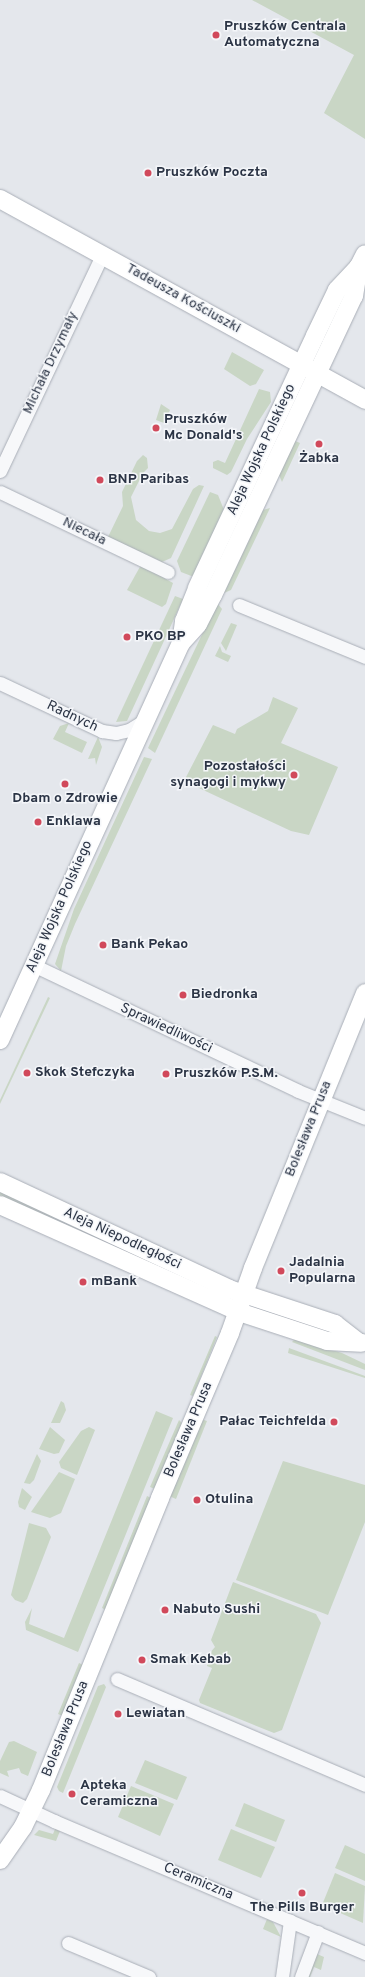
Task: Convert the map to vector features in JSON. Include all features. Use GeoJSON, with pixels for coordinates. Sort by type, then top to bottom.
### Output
{"type":"FeatureCollection","features":[{"type":"Feature","properties":{"kind":"street","name":"Tadeusza Kościuszki"},"geometry":{"type":"LineString","coordinates":[[0,199],[365,400]]}},
{"type":"Feature","properties":{"kind":"street","name":"Michała Drzymały"},"geometry":{"type":"LineString","coordinates":[[0,471],[102,255]]}},
{"type":"Feature","properties":{"kind":"street","name":"Aleja Wojska Polskiego"},"geometry":{"type":"LineString","coordinates":[[181,643],[184,621],[197,588],[337,290],[362,260]]}},
{"type":"Feature","properties":{"kind":"street","name":"Aleja Wojska Polskiego"},"geometry":{"type":"LineString","coordinates":[[0,1040],[181,643],[198,624],[213,595],[354,296],[362,260]]}},
{"type":"Feature","properties":{"kind":"street","name":"Niecała"},"geometry":{"type":"LineString","coordinates":[[0,492],[168,572]]}},
{"type":"Feature","properties":{"kind":"street"},"geometry":{"type":"LineString","coordinates":[[239,605],[365,657]]}},
{"type":"Feature","properties":{"kind":"street","name":"Radnych"},"geometry":{"type":"LineString","coordinates":[[0,683],[102,731],[116,733],[129,730],[145,720]]}},
{"type":"Feature","properties":{"kind":"street","name":"Sprawiedliwości"},"geometry":{"type":"LineString","coordinates":[[33,965],[321,1101],[365,1118]]}},
{"type":"Feature","properties":{"kind":"street","name":"Bolesława Prusa"},"geometry":{"type":"LineString","coordinates":[[0,1860],[31,1811],[239,1312],[244,1295],[365,993]]}},
{"type":"Feature","properties":{"kind":"street","name":"Aleja Niepodległości"},"geometry":{"type":"LineString","coordinates":[[0,1182],[244,1295],[335,1324],[362,1343]]}},
{"type":"Feature","properties":{"kind":"street","name":"Aleja Niepodległości"},"geometry":{"type":"LineString","coordinates":[[0,1205],[239,1312],[327,1342],[362,1343]]}},
{"type":"Feature","properties":{"kind":"street"},"geometry":{"type":"LineString","coordinates":[[117,1679],[365,1785]]}},
{"type":"Feature","properties":{"kind":"street","name":"Ceramiczna"},"geometry":{"type":"LineString","coordinates":[[0,1796],[31,1811],[365,1953]]}},
{"type":"Feature","properties":{"kind":"street"},"geometry":{"type":"LineString","coordinates":[[282,1977],[290,1921]]}},
{"type":"Feature","properties":{"kind":"street"},"geometry":{"type":"LineString","coordinates":[[301,1977],[318,1932]]}},
{"type":"Feature","properties":{"kind":"street"},"geometry":{"type":"LineString","coordinates":[[68,1943],[149,1977]]}},
{"type":"Feature","properties":{"kind":"green space"},"geometry":{"type":"Polygon","coordinates":[[[252,0],[365,0],[365,139],[324,113],[354,55],[252,0]]]}},
{"type":"Feature","properties":{"kind":"green space"},"geometry":{"type":"Polygon","coordinates":[[[232,352],[264,370],[256,384],[250,386],[224,369],[232,352]]]}},
{"type":"Feature","properties":{"kind":"green space"},"geometry":{"type":"Polygon","coordinates":[[[259,389],[270,392],[271,402],[247,439],[231,472],[227,475],[213,468],[213,462],[218,460],[225,463],[259,389]]]}},
{"type":"Feature","properties":{"kind":"green space"},"geometry":{"type":"Polygon","coordinates":[[[161,404],[170,410],[164,423],[156,420],[161,404]]]}},
{"type":"Feature","properties":{"kind":"green space"},"geometry":{"type":"Polygon","coordinates":[[[295,441],[300,443],[282,482],[279,475],[295,441]]]}},
{"type":"Feature","properties":{"kind":"green space"},"geometry":{"type":"Polygon","coordinates":[[[143,455],[147,458],[148,468],[143,473],[131,497],[136,520],[149,531],[160,533],[172,529],[193,489],[199,485],[204,486],[171,558],[162,562],[108,537],[123,506],[122,492],[137,461],[143,455]]]}},
{"type":"Feature","properties":{"kind":"green space"},"geometry":{"type":"Polygon","coordinates":[[[210,492],[218,495],[224,510],[194,577],[181,572],[177,561],[210,492]]]}},
{"type":"Feature","properties":{"kind":"green space"},"geometry":{"type":"Polygon","coordinates":[[[270,508],[231,590],[224,593],[263,510],[270,508]]]}},
{"type":"Feature","properties":{"kind":"green space"},"geometry":{"type":"Polygon","coordinates":[[[141,565],[173,583],[166,604],[162,607],[127,590],[141,565]]]}},
{"type":"Feature","properties":{"kind":"green space"},"geometry":{"type":"Polygon","coordinates":[[[175,596],[183,599],[127,721],[116,722],[175,596]]]}},
{"type":"Feature","properties":{"kind":"green space"},"geometry":{"type":"Polygon","coordinates":[[[217,603],[222,609],[155,753],[148,748],[217,603]]]}},
{"type":"Feature","properties":{"kind":"green space"},"geometry":{"type":"Polygon","coordinates":[[[231,623],[237,625],[226,651],[221,643],[231,623]]]}},
{"type":"Feature","properties":{"kind":"green space"},"geometry":{"type":"Polygon","coordinates":[[[220,646],[222,652],[231,656],[228,662],[215,656],[220,646]]]}},
{"type":"Feature","properties":{"kind":"green space"},"geometry":{"type":"Polygon","coordinates":[[[273,697],[298,708],[281,743],[338,767],[309,835],[291,831],[184,781],[213,725],[235,734],[237,729],[268,711],[273,697]]]}},
{"type":"Feature","properties":{"kind":"green space"},"geometry":{"type":"Polygon","coordinates":[[[69,723],[65,732],[87,742],[82,753],[53,739],[60,726],[69,723]]]}},
{"type":"Feature","properties":{"kind":"green space"},"geometry":{"type":"Polygon","coordinates":[[[98,737],[102,747],[96,765],[95,758],[88,759],[98,737]]]}},
{"type":"Feature","properties":{"kind":"green space"},"geometry":{"type":"Polygon","coordinates":[[[144,757],[152,759],[75,924],[66,946],[61,971],[55,964],[74,909],[144,757]]]}},
{"type":"Feature","properties":{"kind":"green space"},"geometry":{"type":"Polygon","coordinates":[[[48,997],[50,998],[0,1104],[0,1100],[48,997]]]}},
{"type":"Feature","properties":{"kind":"green space"},"geometry":{"type":"Polygon","coordinates":[[[0,1189],[208,1287],[206,1291],[0,1198],[0,1189]]]}},
{"type":"Feature","properties":{"kind":"green space"},"geometry":{"type":"Polygon","coordinates":[[[215,1336],[217,1337],[193,1396],[190,1395],[215,1336]]]}},
{"type":"Feature","properties":{"kind":"green space"},"geometry":{"type":"Polygon","coordinates":[[[295,1339],[342,1353],[365,1364],[365,1370],[292,1342],[295,1339]]]}},
{"type":"Feature","properties":{"kind":"green space"},"geometry":{"type":"Polygon","coordinates":[[[289,1348],[365,1376],[365,1378],[288,1353],[289,1348]]]}},
{"type":"Feature","properties":{"kind":"green space"},"geometry":{"type":"Polygon","coordinates":[[[61,1401],[64,1403],[66,1410],[60,1423],[51,1423],[61,1401]]]}},
{"type":"Feature","properties":{"kind":"green space"},"geometry":{"type":"Polygon","coordinates":[[[156,1411],[173,1418],[78,1652],[26,1630],[25,1622],[32,1608],[29,1624],[64,1638],[156,1411]]]}},
{"type":"Feature","properties":{"kind":"green space"},"geometry":{"type":"Polygon","coordinates":[[[201,1419],[207,1421],[176,1499],[169,1496],[201,1419]]]}},
{"type":"Feature","properties":{"kind":"green space"},"geometry":{"type":"Polygon","coordinates":[[[179,1420],[182,1423],[155,1489],[150,1487],[179,1420]]]}},
{"type":"Feature","properties":{"kind":"green space"},"geometry":{"type":"Polygon","coordinates":[[[50,1427],[65,1440],[59,1453],[54,1454],[39,1449],[50,1427]]]}},
{"type":"Feature","properties":{"kind":"green space"},"geometry":{"type":"Polygon","coordinates":[[[89,1427],[95,1430],[77,1475],[61,1468],[59,1462],[81,1431],[89,1427]]]}},
{"type":"Feature","properties":{"kind":"green space"},"geometry":{"type":"Polygon","coordinates":[[[37,1454],[41,1461],[34,1480],[30,1484],[24,1483],[37,1454]]]}},
{"type":"Feature","properties":{"kind":"green space"},"geometry":{"type":"Polygon","coordinates":[[[283,1461],[365,1485],[365,1522],[328,1615],[236,1580],[283,1461]]]}},
{"type":"Feature","properties":{"kind":"green space"},"geometry":{"type":"Polygon","coordinates":[[[59,1472],[75,1479],[61,1513],[50,1518],[31,1512],[59,1472]]]}},
{"type":"Feature","properties":{"kind":"green space"},"geometry":{"type":"Polygon","coordinates":[[[22,1488],[32,1497],[25,1510],[19,1507],[18,1502],[22,1488]]]}},
{"type":"Feature","properties":{"kind":"green space"},"geometry":{"type":"Polygon","coordinates":[[[147,1496],[151,1498],[106,1610],[102,1608],[147,1496]]]}},
{"type":"Feature","properties":{"kind":"green space"},"geometry":{"type":"Polygon","coordinates":[[[29,1523],[46,1528],[51,1537],[27,1599],[23,1603],[15,1600],[11,1595],[29,1523]]]}},
{"type":"Feature","properties":{"kind":"green space"},"geometry":{"type":"Polygon","coordinates":[[[233,1582],[316,1614],[321,1623],[282,1730],[274,1733],[200,1703],[199,1700],[212,1668],[207,1666],[208,1655],[215,1647],[211,1640],[233,1582]]]}},
{"type":"Feature","properties":{"kind":"green space"},"geometry":{"type":"Polygon","coordinates":[[[79,1663],[83,1665],[63,1716],[58,1714],[79,1663]]]}},
{"type":"Feature","properties":{"kind":"green space"},"geometry":{"type":"Polygon","coordinates":[[[104,1684],[106,1687],[63,1793],[59,1791],[57,1787],[98,1686],[104,1684]]]}},
{"type":"Feature","properties":{"kind":"green space"},"geometry":{"type":"Polygon","coordinates":[[[14,1741],[37,1752],[28,1776],[21,1773],[19,1768],[7,1771],[9,1777],[0,1773],[0,1761],[9,1742],[14,1741]]]}},
{"type":"Feature","properties":{"kind":"green space"},"geometry":{"type":"Polygon","coordinates":[[[145,1760],[187,1777],[177,1800],[135,1783],[145,1760]]]}},
{"type":"Feature","properties":{"kind":"green space"},"geometry":{"type":"Polygon","coordinates":[[[131,1786],[174,1804],[160,1836],[118,1817],[131,1786]]]}},
{"type":"Feature","properties":{"kind":"green space"},"geometry":{"type":"Polygon","coordinates":[[[244,1803],[285,1820],[276,1842],[235,1826],[244,1803]]]}},
{"type":"Feature","properties":{"kind":"green space"},"geometry":{"type":"Polygon","coordinates":[[[55,1829],[60,1831],[56,1841],[34,1835],[39,1830],[53,1834],[55,1829]]]}},
{"type":"Feature","properties":{"kind":"green space"},"geometry":{"type":"Polygon","coordinates":[[[231,1829],[275,1847],[261,1878],[218,1860],[231,1829]]]}},
{"type":"Feature","properties":{"kind":"green space"},"geometry":{"type":"Polygon","coordinates":[[[345,1845],[365,1854],[365,1881],[335,1868],[345,1845]]]}},
{"type":"Feature","properties":{"kind":"green space"},"geometry":{"type":"Polygon","coordinates":[[[335,1873],[365,1886],[363,1923],[322,1905],[335,1873]]]}},
{"type":"Feature","properties":{"kind":"green space"},"geometry":{"type":"Polygon","coordinates":[[[267,1919],[273,1922],[281,1937],[263,1929],[267,1919]]]}},
{"type":"Feature","properties":{"kind":"green space"},"geometry":{"type":"Polygon","coordinates":[[[317,1954],[324,1957],[321,1970],[314,1967],[310,1977],[307,1977],[317,1954]]]}},
{"type":"Feature","properties":{"kind":"place","name":"Pruszków Centrala Automatyczna"},"geometry":{"type":"Point","coordinates":[216,35]}},
{"type":"Feature","properties":{"kind":"place","name":"Pruszków Poczta"},"geometry":{"type":"Point","coordinates":[148,173]}},
{"type":"Feature","properties":{"kind":"place","name":"Pruszków Mc Donald's"},"geometry":{"type":"Point","coordinates":[156,428]}},
{"type":"Feature","properties":{"kind":"place","name":"Żabka"},"geometry":{"type":"Point","coordinates":[319,444]}},
{"type":"Feature","properties":{"kind":"place","name":"BNP Paribas"},"geometry":{"type":"Point","coordinates":[100,480]}},
{"type":"Feature","properties":{"kind":"place","name":"PKO BP"},"geometry":{"type":"Point","coordinates":[127,637]}},
{"type":"Feature","properties":{"kind":"place","name":"Pozostałości synagogi i mykwy"},"geometry":{"type":"Point","coordinates":[294,775]}},
{"type":"Feature","properties":{"kind":"place","name":"Dbam o Zdrowie"},"geometry":{"type":"Point","coordinates":[65,784]}},
{"type":"Feature","properties":{"kind":"place","name":"Enklawa"},"geometry":{"type":"Point","coordinates":[38,822]}},
{"type":"Feature","properties":{"kind":"place","name":"Bank Pekao"},"geometry":{"type":"Point","coordinates":[103,945]}},
{"type":"Feature","properties":{"kind":"place","name":"Biedronka"},"geometry":{"type":"Point","coordinates":[183,995]}},
{"type":"Feature","properties":{"kind":"place","name":"Skok Stefczyka"},"geometry":{"type":"Point","coordinates":[27,1073]}},
{"type":"Feature","properties":{"kind":"place","name":"Pruszków P.S.M."},"geometry":{"type":"Point","coordinates":[166,1074]}},
{"type":"Feature","properties":{"kind":"place","name":"Jadalnia Popularna"},"geometry":{"type":"Point","coordinates":[281,1271]}},
{"type":"Feature","properties":{"kind":"place","name":"mBank"},"geometry":{"type":"Point","coordinates":[83,1282]}},
{"type":"Feature","properties":{"kind":"place","name":"Pałac Teichfelda"},"geometry":{"type":"Point","coordinates":[334,1422]}},
{"type":"Feature","properties":{"kind":"place","name":"Otulina"},"geometry":{"type":"Point","coordinates":[197,1500]}},
{"type":"Feature","properties":{"kind":"place","name":"Nabuto Sushi"},"geometry":{"type":"Point","coordinates":[165,1610]}},
{"type":"Feature","properties":{"kind":"place","name":"Smak Kebab"},"geometry":{"type":"Point","coordinates":[142,1660]}},
{"type":"Feature","properties":{"kind":"place","name":"Lewiatan"},"geometry":{"type":"Point","coordinates":[118,1714]}},
{"type":"Feature","properties":{"kind":"place","name":"Apteka Ceramiczna"},"geometry":{"type":"Point","coordinates":[72,1794]}},
{"type":"Feature","properties":{"kind":"place","name":"The Pills Burger"},"geometry":{"type":"Point","coordinates":[302,1893]}}]}
